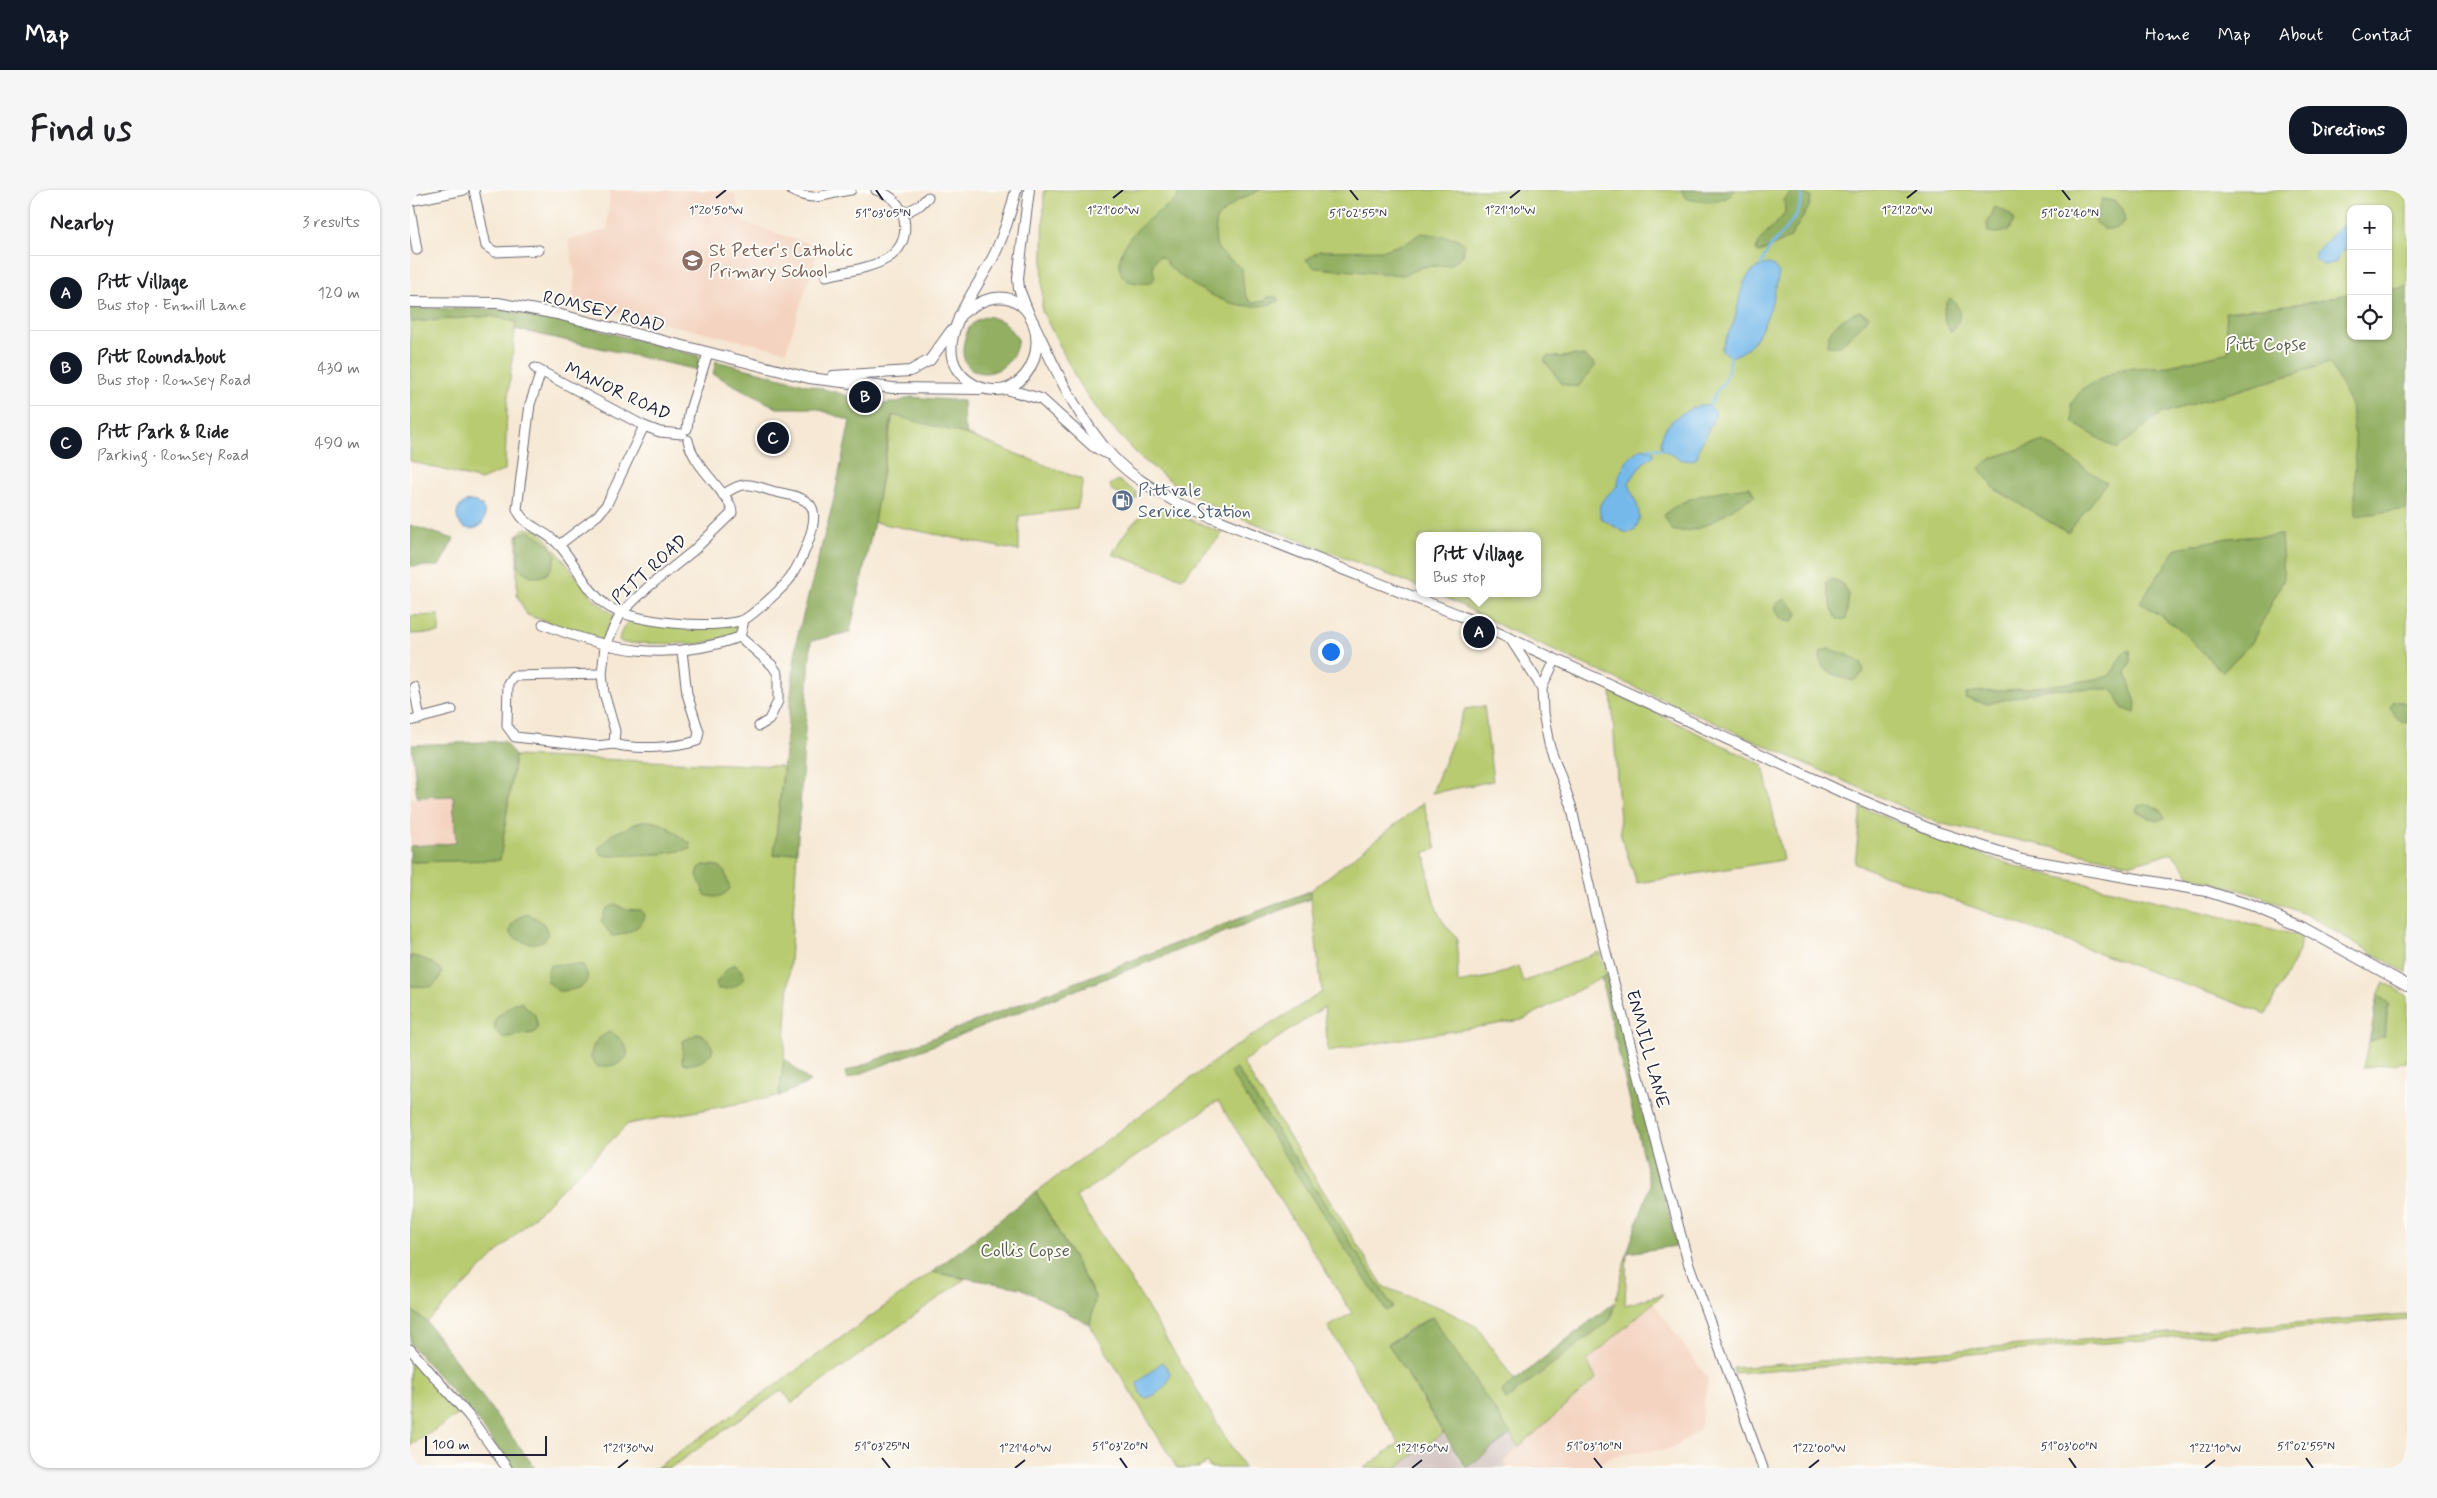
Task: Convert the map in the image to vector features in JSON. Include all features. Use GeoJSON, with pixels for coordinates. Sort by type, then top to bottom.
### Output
{"type":"FeatureCollection","features":[{"type":"Feature","properties":{"kind":"main road"},"geometry":{"type":"LineString","coordinates":[[1016,190],[996,252],[954,326],[951,341],[954,362],[966,380],[981,389],[1006,389],[1041,399],[1093,446],[1111,456],[1146,484],[1184,506],[1226,525],[1458,616],[1842,792],[1937,832],[2022,859],[2206,891],[2250,905],[2300,926],[2407,985]]}},
{"type":"Feature","properties":{"kind":"main road"},"geometry":{"type":"LineString","coordinates":[[1029,190],[1018,278],[1019,289],[1028,313],[1073,403],[1111,456]]}},
{"type":"Feature","properties":{"kind":"main road"},"geometry":{"type":"LineString","coordinates":[[959,316],[978,303],[990,299],[1014,302],[1028,313]]}},
{"type":"Feature","properties":{"kind":"main road","name":"ROMSEY ROAD"},"geometry":{"type":"LineString","coordinates":[[410,302],[498,303],[557,314],[809,378],[893,388],[981,389]]}},
{"type":"Feature","properties":{"kind":"main road"},"geometry":{"type":"LineString","coordinates":[[1006,389],[1025,378],[1031,369],[1037,355],[1034,324]]}},
{"type":"Feature","properties":{"kind":"main road","name":"ROMSEY ROAD"},"geometry":{"type":"LineString","coordinates":[[788,372],[834,376],[910,371],[930,360],[954,326]]}},
{"type":"Feature","properties":{"kind":"street"},"geometry":{"type":"LineString","coordinates":[[410,201],[464,190]]}},
{"type":"Feature","properties":{"kind":"street"},"geometry":{"type":"LineString","coordinates":[[474,190],[486,246],[490,250],[495,252],[539,250]]}},
{"type":"Feature","properties":{"kind":"street"},"geometry":{"type":"LineString","coordinates":[[791,190],[806,198],[815,198],[851,190]]}},
{"type":"Feature","properties":{"kind":"street"},"geometry":{"type":"LineString","coordinates":[[876,190],[890,197],[902,210],[908,212],[920,205],[928,197]]}},
{"type":"Feature","properties":{"kind":"street"},"geometry":{"type":"LineString","coordinates":[[410,209],[417,250]]}},
{"type":"Feature","properties":{"kind":"street"},"geometry":{"type":"LineString","coordinates":[[826,276],[875,265],[895,253],[904,239],[905,231],[902,210]]}},
{"type":"Feature","properties":{"kind":"street"},"geometry":{"type":"LineString","coordinates":[[686,434],[690,413],[708,353]]}},
{"type":"Feature","properties":{"kind":"street","name":"MANOR ROAD"},"geometry":{"type":"LineString","coordinates":[[622,613],[606,605],[595,594],[559,545],[540,528],[525,522],[517,509],[523,476],[530,404],[538,370],[644,426],[660,432],[686,434]]}},
{"type":"Feature","properties":{"kind":"street"},"geometry":{"type":"LineString","coordinates":[[559,545],[598,515],[607,504],[644,426]]}},
{"type":"Feature","properties":{"kind":"street","name":"PITT ROAD"},"geometry":{"type":"LineString","coordinates":[[614,744],[615,731],[604,693],[602,674],[605,646],[622,613],[647,588],[670,572],[730,517],[732,506],[696,463],[690,452],[686,434]]}},
{"type":"Feature","properties":{"kind":"street"},"geometry":{"type":"LineString","coordinates":[[622,613],[674,623],[715,624],[744,620],[791,578],[811,535],[814,519],[812,508],[803,500],[753,485],[742,484],[723,495]]}},
{"type":"Feature","properties":{"kind":"street"},"geometry":{"type":"LineString","coordinates":[[740,637],[744,620]]}},
{"type":"Feature","properties":{"kind":"street"},"geometry":{"type":"LineString","coordinates":[[542,624],[605,646],[628,651],[682,651],[718,645],[740,637]]}},
{"type":"Feature","properties":{"kind":"street"},"geometry":{"type":"LineString","coordinates":[[740,637],[772,665],[778,674],[778,701],[769,720],[759,726]]}},
{"type":"Feature","properties":{"kind":"street","name":"ENMILL LANE"},"geometry":{"type":"LineString","coordinates":[[1511,640],[1542,688],[1549,744],[1571,805],[1594,907],[1688,1262],[1763,1468]]}},
{"type":"Feature","properties":{"kind":"street"},"geometry":{"type":"LineString","coordinates":[[602,674],[513,676],[508,683],[507,726],[516,737],[597,746],[614,744],[631,747],[673,746],[697,741],[699,732],[687,694],[682,651]]}},
{"type":"Feature","properties":{"kind":"street"},"geometry":{"type":"LineString","coordinates":[[1542,688],[1555,660]]}},
{"type":"Feature","properties":{"kind":"street"},"geometry":{"type":"LineString","coordinates":[[414,687],[420,719]]}},
{"type":"Feature","properties":{"kind":"street"},"geometry":{"type":"LineString","coordinates":[[410,721],[452,710]]}},
{"type":"Feature","properties":{"kind":"street"},"geometry":{"type":"LineString","coordinates":[[410,1349],[469,1416],[506,1468]]}},
{"type":"Feature","properties":{"kind":"shaded area","name":"St Peter's Catholic Primary School"},"geometry":{"type":"Polygon","coordinates":[[[610,190],[727,190],[728,194],[735,194],[743,222],[819,247],[786,351],[572,303],[575,274],[568,240],[607,230],[610,190]]]}},
{"type":"Feature","properties":{"kind":"shaded area"},"geometry":{"type":"Polygon","coordinates":[[[453,796],[456,844],[410,846],[410,798],[453,796]]]}},
{"type":"Feature","properties":{"kind":"shaded area"},"geometry":{"type":"Polygon","coordinates":[[[1653,1302],[1708,1379],[1699,1430],[1671,1449],[1612,1456],[1594,1468],[1508,1468],[1503,1462],[1596,1380],[1587,1361],[1653,1302]]]}},
{"type":"Feature","properties":{"kind":"shaded area"},"geometry":{"type":"Polygon","coordinates":[[[1443,1433],[1464,1468],[1396,1468],[1443,1433]]]}},
{"type":"Feature","properties":{"kind":"shaded area"},"geometry":{"type":"Polygon","coordinates":[[[1511,1434],[1519,1447],[1504,1462],[1508,1468],[1466,1468],[1511,1434]]]}},
{"type":"Feature","properties":{"kind":"green space"},"geometry":{"type":"Polygon","coordinates":[[[1044,190],[2407,190],[2407,973],[2307,915],[2260,896],[2189,875],[2172,853],[2131,864],[1938,823],[1519,635],[1445,597],[1541,597],[1541,532],[1416,532],[1416,585],[1213,507],[1177,486],[1141,458],[1105,420],[1079,384],[1042,311],[1044,190]]]}},
{"type":"Feature","properties":{"kind":"green space"},"geometry":{"type":"Polygon","coordinates":[[[1179,190],[1260,190],[1237,201],[1217,218],[1216,244],[1222,253],[1242,269],[1246,295],[1252,303],[1265,301],[1268,297],[1277,297],[1279,301],[1251,306],[1223,300],[1184,279],[1160,256],[1154,263],[1155,277],[1151,283],[1136,283],[1124,278],[1120,269],[1120,257],[1130,237],[1148,220],[1177,199],[1179,190]]]}},
{"type":"Feature","properties":{"kind":"green space"},"geometry":{"type":"Polygon","coordinates":[[[1681,190],[1735,190],[1725,199],[1705,202],[1686,198],[1681,190]]]}},
{"type":"Feature","properties":{"kind":"green space"},"geometry":{"type":"Polygon","coordinates":[[[1793,190],[1811,197],[1809,207],[1790,238],[1758,253],[1756,249],[1762,237],[1785,213],[1784,200],[1793,190]]]}},
{"type":"Feature","properties":{"kind":"green space"},"geometry":{"type":"Polygon","coordinates":[[[2102,199],[2114,201],[2123,209],[2125,221],[2116,229],[2104,229],[2095,222],[2102,199]]]}},
{"type":"Feature","properties":{"kind":"green space"},"geometry":{"type":"Polygon","coordinates":[[[1995,207],[2010,214],[2014,221],[2008,231],[1988,232],[1987,224],[1995,207]]]}},
{"type":"Feature","properties":{"kind":"green space"},"geometry":{"type":"Polygon","coordinates":[[[1421,233],[1456,238],[1465,244],[1463,255],[1451,265],[1423,267],[1403,275],[1315,268],[1306,260],[1319,251],[1384,250],[1408,242],[1421,233]]]}},
{"type":"Feature","properties":{"kind":"green space","name":"Pitt Copse"},"geometry":{"type":"Polygon","coordinates":[[[2407,287],[2407,509],[2355,516],[2355,443],[2351,405],[2330,363],[2160,414],[2117,449],[2073,423],[2071,404],[2082,389],[2119,369],[2169,366],[2229,352],[2225,312],[2313,302],[2347,294],[2347,340],[2392,340],[2392,289],[2407,287]]]}},
{"type":"Feature","properties":{"kind":"green space"},"geometry":{"type":"Polygon","coordinates":[[[1950,298],[1957,306],[1960,315],[1951,332],[1944,315],[1945,307],[1950,298]]]}},
{"type":"Feature","properties":{"kind":"green space"},"geometry":{"type":"Polygon","coordinates":[[[410,308],[497,309],[555,319],[699,356],[698,370],[515,329],[516,322],[491,316],[410,322],[410,308]]]}},
{"type":"Feature","properties":{"kind":"green space"},"geometry":{"type":"Polygon","coordinates":[[[1859,311],[1869,316],[1863,324],[1840,346],[1827,346],[1833,328],[1842,320],[1859,311]]]}},
{"type":"Feature","properties":{"kind":"green space"},"geometry":{"type":"Polygon","coordinates":[[[491,316],[516,322],[507,407],[505,470],[481,480],[410,461],[410,322],[491,316]]]}},
{"type":"Feature","properties":{"kind":"green space"},"geometry":{"type":"Polygon","coordinates":[[[988,316],[1004,322],[1018,339],[1014,354],[1006,364],[995,371],[984,373],[974,371],[967,364],[963,353],[965,338],[970,327],[979,319],[988,316]]]}},
{"type":"Feature","properties":{"kind":"green space"},"geometry":{"type":"Polygon","coordinates":[[[1573,355],[1584,356],[1596,365],[1578,387],[1562,384],[1544,360],[1547,356],[1563,357],[1573,355]]]}},
{"type":"Feature","properties":{"kind":"green space"},"geometry":{"type":"Polygon","coordinates":[[[716,361],[839,393],[874,405],[898,402],[911,397],[963,401],[964,426],[968,435],[892,415],[874,522],[850,632],[811,641],[797,851],[774,856],[797,638],[833,503],[850,421],[815,408],[777,408],[713,374],[716,361]]]}},
{"type":"Feature","properties":{"kind":"green space"},"geometry":{"type":"Polygon","coordinates":[[[893,414],[968,435],[1083,480],[1077,509],[1019,516],[1019,551],[874,522],[893,414]]]}},
{"type":"Feature","properties":{"kind":"green space"},"geometry":{"type":"Polygon","coordinates":[[[2044,441],[2107,483],[2068,533],[1995,489],[1979,468],[1992,458],[2044,441]]]}},
{"type":"Feature","properties":{"kind":"green space"},"geometry":{"type":"Polygon","coordinates":[[[1118,480],[1136,492],[1136,499],[1132,500],[1112,491],[1110,485],[1118,480]]]}},
{"type":"Feature","properties":{"kind":"green space"},"geometry":{"type":"Polygon","coordinates":[[[1750,487],[1755,496],[1705,526],[1694,530],[1672,530],[1664,515],[1672,508],[1693,498],[1716,492],[1750,487]]]}},
{"type":"Feature","properties":{"kind":"green space"},"geometry":{"type":"Polygon","coordinates":[[[1159,507],[1223,533],[1182,578],[1112,554],[1137,519],[1159,507]]]}},
{"type":"Feature","properties":{"kind":"green space"},"geometry":{"type":"Polygon","coordinates":[[[410,525],[454,539],[439,566],[410,566],[410,525]]]}},
{"type":"Feature","properties":{"kind":"green space"},"geometry":{"type":"Polygon","coordinates":[[[524,528],[537,530],[546,538],[595,600],[614,615],[603,641],[527,615],[517,595],[517,535],[524,528]]]}},
{"type":"Feature","properties":{"kind":"green space"},"geometry":{"type":"Polygon","coordinates":[[[528,531],[544,541],[556,555],[554,563],[547,574],[542,576],[531,576],[518,567],[518,535],[528,531]]]}},
{"type":"Feature","properties":{"kind":"green space"},"geometry":{"type":"Polygon","coordinates":[[[2281,535],[2284,579],[2251,644],[2222,672],[2181,630],[2140,602],[2177,548],[2227,538],[2281,535]]]}},
{"type":"Feature","properties":{"kind":"green space"},"geometry":{"type":"Polygon","coordinates":[[[1831,579],[1841,582],[1849,594],[1846,619],[1837,619],[1832,609],[1826,583],[1831,579]]]}},
{"type":"Feature","properties":{"kind":"green space"},"geometry":{"type":"Polygon","coordinates":[[[1785,599],[1798,612],[1793,622],[1782,620],[1775,610],[1777,603],[1785,599]]]}},
{"type":"Feature","properties":{"kind":"green space"},"geometry":{"type":"Polygon","coordinates":[[[439,615],[439,633],[410,634],[410,616],[439,615]]]}},
{"type":"Feature","properties":{"kind":"green space"},"geometry":{"type":"Polygon","coordinates":[[[632,620],[674,627],[738,624],[738,634],[700,644],[623,643],[619,640],[620,634],[632,620]]]}},
{"type":"Feature","properties":{"kind":"green space"},"geometry":{"type":"Polygon","coordinates":[[[1829,649],[1848,655],[1861,663],[1864,672],[1853,681],[1830,672],[1821,664],[1820,659],[1821,652],[1829,649]]]}},
{"type":"Feature","properties":{"kind":"green space"},"geometry":{"type":"Polygon","coordinates":[[[2130,650],[2131,662],[2126,673],[2136,703],[2135,713],[2122,708],[2116,694],[2110,689],[2049,689],[1987,704],[1965,698],[1966,694],[1974,692],[2037,687],[2105,677],[2114,670],[2124,652],[2130,650]]]}},
{"type":"Feature","properties":{"kind":"green space"},"geometry":{"type":"Polygon","coordinates":[[[1611,691],[1763,765],[1783,860],[1637,883],[1621,836],[1611,691]]]}},
{"type":"Feature","properties":{"kind":"green space"},"geometry":{"type":"Polygon","coordinates":[[[2394,701],[2407,703],[2407,723],[2399,719],[2390,707],[2394,701]]]}},
{"type":"Feature","properties":{"kind":"green space"},"geometry":{"type":"Polygon","coordinates":[[[1484,706],[1493,781],[1432,793],[1465,709],[1484,706]]]}},
{"type":"Feature","properties":{"kind":"green space"},"geometry":{"type":"Polygon","coordinates":[[[504,741],[515,756],[500,860],[410,862],[410,846],[456,843],[453,796],[417,797],[412,745],[504,741]]]}},
{"type":"Feature","properties":{"kind":"green space"},"geometry":{"type":"Polygon","coordinates":[[[515,756],[781,766],[783,769],[774,856],[797,851],[784,1058],[779,1096],[628,1124],[427,1322],[410,1309],[410,862],[500,859],[515,756]]]}},
{"type":"Feature","properties":{"kind":"green space"},"geometry":{"type":"Polygon","coordinates":[[[1423,803],[1436,849],[1425,852],[1430,887],[1442,919],[1448,929],[1457,937],[1458,983],[1494,976],[1518,966],[1523,982],[1599,952],[1607,975],[1522,1020],[1328,1051],[1324,1007],[1242,1062],[1384,1287],[1441,1308],[1477,1327],[1515,1381],[1502,1391],[1611,1319],[1627,1253],[1625,1305],[1663,1294],[1587,1361],[1596,1379],[1519,1447],[1432,1317],[1410,1329],[1388,1344],[1443,1433],[1396,1468],[1364,1468],[1399,1443],[1328,1327],[1352,1313],[1218,1101],[1076,1197],[1135,1287],[1244,1468],[1210,1468],[1207,1463],[1198,1468],[1177,1468],[1090,1325],[1095,1296],[1036,1192],[1231,1049],[1322,992],[1310,891],[1423,803]]]}},
{"type":"Feature","properties":{"kind":"green space"},"geometry":{"type":"Polygon","coordinates":[[[2149,804],[2162,811],[2165,818],[2156,821],[2136,811],[2138,806],[2149,804]]]}},
{"type":"Feature","properties":{"kind":"green space"},"geometry":{"type":"Polygon","coordinates":[[[1861,807],[1934,838],[2021,868],[2301,936],[2299,951],[2266,1014],[1855,864],[1861,807]]]}},
{"type":"Feature","properties":{"kind":"green space"},"geometry":{"type":"Polygon","coordinates":[[[642,821],[657,822],[663,825],[690,843],[691,849],[661,854],[609,856],[601,854],[598,849],[611,835],[642,821]]]}},
{"type":"Feature","properties":{"kind":"green space"},"geometry":{"type":"Polygon","coordinates":[[[704,865],[719,866],[725,873],[730,889],[719,896],[705,895],[697,875],[699,868],[704,865]]]}},
{"type":"Feature","properties":{"kind":"green space"},"geometry":{"type":"Polygon","coordinates":[[[1310,891],[1310,899],[847,1079],[845,1072],[1310,891]]]}},
{"type":"Feature","properties":{"kind":"green space"},"geometry":{"type":"Polygon","coordinates":[[[616,904],[624,909],[641,910],[645,917],[640,925],[632,931],[612,936],[601,921],[606,909],[616,904]]]}},
{"type":"Feature","properties":{"kind":"green space"},"geometry":{"type":"Polygon","coordinates":[[[529,914],[543,923],[548,933],[545,940],[527,943],[510,934],[511,926],[515,920],[529,914]]]}},
{"type":"Feature","properties":{"kind":"green space"},"geometry":{"type":"Polygon","coordinates":[[[410,956],[423,959],[436,966],[442,972],[439,980],[431,987],[410,986],[410,956]]]}},
{"type":"Feature","properties":{"kind":"green space"},"geometry":{"type":"Polygon","coordinates":[[[559,964],[583,965],[587,972],[586,982],[582,986],[571,990],[558,991],[548,982],[547,973],[550,966],[559,964]]]}},
{"type":"Feature","properties":{"kind":"green space"},"geometry":{"type":"Polygon","coordinates":[[[734,964],[741,970],[744,977],[733,987],[718,989],[716,983],[728,968],[734,964]]]}},
{"type":"Feature","properties":{"kind":"green space"},"geometry":{"type":"Polygon","coordinates":[[[1607,975],[1677,1246],[1627,1253],[1650,1186],[1601,978],[1607,975]]]}},
{"type":"Feature","properties":{"kind":"green space"},"geometry":{"type":"Polygon","coordinates":[[[2384,982],[2407,996],[2407,1062],[2363,1067],[2369,1042],[2384,1036],[2389,1004],[2378,995],[2384,982]]]}},
{"type":"Feature","properties":{"kind":"green space"},"geometry":{"type":"Polygon","coordinates":[[[2378,995],[2389,1004],[2384,1036],[2369,1042],[2378,995]]]}},
{"type":"Feature","properties":{"kind":"green space"},"geometry":{"type":"Polygon","coordinates":[[[521,1002],[535,1015],[538,1028],[534,1033],[502,1038],[494,1029],[496,1018],[514,1003],[521,1002]]]}},
{"type":"Feature","properties":{"kind":"green space"},"geometry":{"type":"Polygon","coordinates":[[[609,1032],[613,1033],[623,1043],[626,1047],[627,1055],[619,1063],[598,1067],[591,1059],[593,1046],[601,1037],[609,1032]]]}},
{"type":"Feature","properties":{"kind":"green space"},"geometry":{"type":"Polygon","coordinates":[[[699,1033],[708,1040],[713,1050],[707,1057],[695,1064],[682,1063],[683,1041],[699,1033]]]}},
{"type":"Feature","properties":{"kind":"green space"},"geometry":{"type":"Polygon","coordinates":[[[784,1058],[810,1082],[779,1096],[784,1058]]]}},
{"type":"Feature","properties":{"kind":"green space"},"geometry":{"type":"Polygon","coordinates":[[[1236,1068],[1393,1307],[1386,1311],[1230,1072],[1236,1068]]]}},
{"type":"Feature","properties":{"kind":"green space","name":"Collis Copse"},"geometry":{"type":"Polygon","coordinates":[[[1036,1192],[1095,1297],[1090,1325],[1021,1288],[932,1272],[1036,1192]]]}},
{"type":"Feature","properties":{"kind":"green space"},"geometry":{"type":"Polygon","coordinates":[[[932,1272],[965,1279],[792,1403],[782,1390],[670,1468],[656,1468],[780,1382],[932,1272]]]}},
{"type":"Feature","properties":{"kind":"green space"},"geometry":{"type":"Polygon","coordinates":[[[1613,1303],[1611,1319],[1506,1400],[1502,1391],[1613,1303]]]}},
{"type":"Feature","properties":{"kind":"green space"},"geometry":{"type":"Polygon","coordinates":[[[410,1309],[427,1322],[535,1468],[511,1468],[476,1418],[410,1344],[410,1309]]]}},
{"type":"Feature","properties":{"kind":"green space"},"geometry":{"type":"Polygon","coordinates":[[[2407,1314],[2407,1319],[1734,1373],[1733,1368],[2407,1314]]]}},
{"type":"Feature","properties":{"kind":"green space"},"geometry":{"type":"Polygon","coordinates":[[[1432,1317],[1511,1434],[1466,1468],[1388,1344],[1432,1317]]]}},
{"type":"Feature","properties":{"kind":"green space"},"geometry":{"type":"Polygon","coordinates":[[[410,1352],[465,1410],[410,1446],[410,1352]]]}},
{"type":"Feature","properties":{"kind":"water"},"geometry":{"type":"Polygon","coordinates":[[[2347,225],[2347,247],[2336,262],[2324,266],[2315,259],[2315,252],[2324,245],[2334,232],[2347,225]]]}},
{"type":"Feature","properties":{"kind":"water"},"geometry":{"type":"Polygon","coordinates":[[[1768,264],[1773,265],[1779,273],[1770,310],[1759,334],[1751,344],[1742,352],[1731,357],[1721,350],[1733,324],[1742,288],[1751,273],[1758,267],[1768,264]]]}},
{"type":"Feature","properties":{"kind":"water"},"geometry":{"type":"Polygon","coordinates":[[[1700,405],[1710,406],[1715,411],[1715,417],[1699,448],[1697,458],[1683,460],[1662,449],[1663,433],[1672,421],[1686,411],[1700,405]]]}},
{"type":"Feature","properties":{"kind":"water"},"geometry":{"type":"Polygon","coordinates":[[[1643,448],[1654,452],[1653,456],[1642,464],[1629,482],[1638,506],[1639,518],[1634,531],[1626,533],[1602,519],[1600,508],[1603,500],[1618,485],[1622,468],[1629,458],[1643,448]]]}},
{"type":"Feature","properties":{"kind":"water"},"geometry":{"type":"Polygon","coordinates":[[[471,501],[481,505],[485,515],[481,525],[471,529],[461,525],[457,515],[461,505],[471,501]]]}},
{"type":"Feature","properties":{"kind":"water"},"geometry":{"type":"Polygon","coordinates":[[[1162,1362],[1170,1372],[1168,1381],[1158,1393],[1145,1398],[1140,1393],[1137,1383],[1162,1362]]]}},
{"type":"Feature","properties":{"kind":"waterway"},"geometry":{"type":"LineString","coordinates":[[1761,265],[1772,245],[1798,212],[1802,190]]}},
{"type":"Feature","properties":{"kind":"waterway"},"geometry":{"type":"LineString","coordinates":[[1710,406],[1715,393],[1725,381],[1731,357]]}},
{"type":"Feature","properties":{"kind":"waterway"},"geometry":{"type":"LineString","coordinates":[[1647,448],[1662,449]]}},
{"type":"Feature","properties":{"kind":"place","name":"St Peter's Catholic Primary School"},"geometry":{"type":"Point","coordinates":[693,260]}},
{"type":"Feature","properties":{"kind":"place","name":"Pitt Roundabout"},"geometry":{"type":"Point","coordinates":[865,397]}},
{"type":"Feature","properties":{"kind":"place","name":"Pitt Park & Ride"},"geometry":{"type":"Point","coordinates":[773,438]}},
{"type":"Feature","properties":{"kind":"place","name":"Pittvale Service Station"},"geometry":{"type":"Point","coordinates":[1122,500]}},
{"type":"Feature","properties":{"kind":"place","name":"Pitt Village"},"geometry":{"type":"Point","coordinates":[1479,632]}}]}
